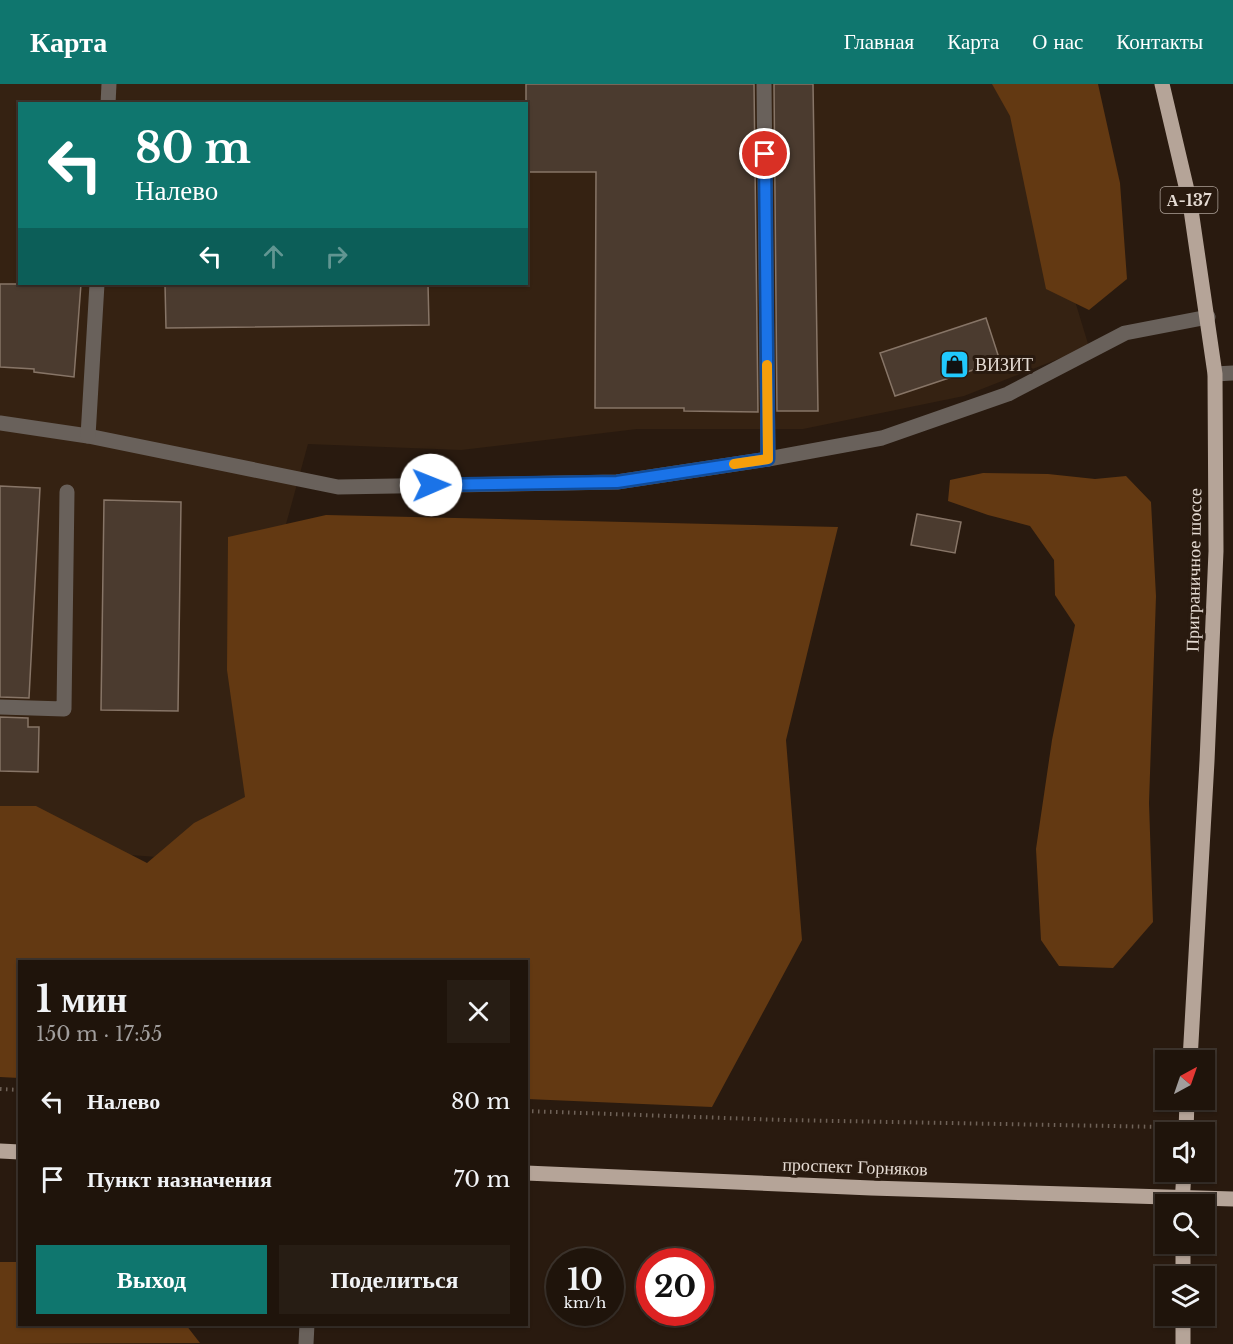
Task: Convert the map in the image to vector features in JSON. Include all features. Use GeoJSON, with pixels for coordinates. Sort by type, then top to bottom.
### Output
{"type":"FeatureCollection","features":[{"type":"Feature","properties":{"kind":"main road","name":"Приграничное шоссе"},"geometry":{"type":"LineString","coordinates":[[1162,84],[1190,203],[1215,374],[1216,551],[1207,772],[1191,1050]]}},
{"type":"Feature","properties":{"kind":"main road"},"geometry":{"type":"LineString","coordinates":[[0,1151],[18,1152]]}},
{"type":"Feature","properties":{"kind":"main road","name":"проспект Горняков"},"geometry":{"type":"LineString","coordinates":[[528,1173],[1155,1200]]}},
{"type":"Feature","properties":{"kind":"main road","name":"проспект Горняков"},"geometry":{"type":"LineString","coordinates":[[1215,1200],[1233,1199]]}},
{"type":"Feature","properties":{"kind":"main road"},"geometry":{"type":"LineString","coordinates":[[1183,1326],[1183,1344]]}},
{"type":"Feature","properties":{"kind":"street"},"geometry":{"type":"LineString","coordinates":[[108,102],[109,84]]}},
{"type":"Feature","properties":{"kind":"street"},"geometry":{"type":"LineString","coordinates":[[764,84],[768,459]]}},
{"type":"Feature","properties":{"kind":"street"},"geometry":{"type":"LineString","coordinates":[[88,436],[97,285]]}},
{"type":"Feature","properties":{"kind":"street"},"geometry":{"type":"LineString","coordinates":[[0,423],[88,436],[338,487],[617,482],[768,459],[882,438],[1008,394],[1125,333],[1208,317]]}},
{"type":"Feature","properties":{"kind":"street"},"geometry":{"type":"LineString","coordinates":[[1215,374],[1233,373]]}},
{"type":"Feature","properties":{"kind":"street"},"geometry":{"type":"LineString","coordinates":[[0,708],[64,709],[67,492]]}},
{"type":"Feature","properties":{"kind":"street"},"geometry":{"type":"LineString","coordinates":[[306,1344],[307,1326]]}},
{"type":"Feature","properties":{"kind":"path"},"geometry":{"type":"LineString","coordinates":[[0,1089],[18,1090]]}},
{"type":"Feature","properties":{"kind":"path"},"geometry":{"type":"LineString","coordinates":[[528,1111],[1155,1129]]}},
{"type":"Feature","properties":{"kind":"shaded area"},"geometry":{"type":"Polygon","coordinates":[[[0,84],[1009,84],[1089,347],[964,396],[803,429],[637,429],[461,450],[308,444],[251,652],[278,774],[222,862],[0,845],[0,84]]]}},
{"type":"Feature","properties":{"kind":"shaded area"},"geometry":{"type":"Polygon","coordinates":[[[992,84],[1098,84],[1120,183],[1127,279],[1089,310],[1046,289],[1010,116],[992,84]]]}},
{"type":"Feature","properties":{"kind":"shaded area"},"geometry":{"type":"Polygon","coordinates":[[[983,473],[1048,474],[1095,479],[1126,476],[1151,502],[1156,596],[1149,803],[1153,922],[1113,968],[1059,966],[1041,940],[1036,849],[1052,740],[1075,625],[1055,595],[1054,560],[1030,526],[948,501],[950,480],[983,473]]]}},
{"type":"Feature","properties":{"kind":"shaded area"},"geometry":{"type":"Polygon","coordinates":[[[326,515],[838,527],[786,740],[802,940],[712,1107],[528,1099],[528,960],[18,960],[18,1078],[0,1077],[0,806],[36,806],[147,863],[194,823],[245,797],[227,670],[228,537],[326,515]]]}},
{"type":"Feature","properties":{"kind":"shaded area"},"geometry":{"type":"Polygon","coordinates":[[[0,1262],[18,1262],[18,1326],[187,1326],[200,1343],[0,1344],[0,1262]]]}},
{"type":"Feature","properties":{"kind":"building"},"geometry":{"type":"Polygon","coordinates":[[[526,84],[754,84],[758,412],[684,411],[684,408],[595,408],[596,172],[528,172],[528,102],[526,102],[526,84]]]}},
{"type":"Feature","properties":{"kind":"building"},"geometry":{"type":"Polygon","coordinates":[[[774,84],[813,84],[818,411],[777,411],[774,84]]]}},
{"type":"Feature","properties":{"kind":"building"},"geometry":{"type":"Polygon","coordinates":[[[0,284],[81,285],[74,377],[34,372],[34,369],[0,367],[0,284]]]}},
{"type":"Feature","properties":{"kind":"building"},"geometry":{"type":"Polygon","coordinates":[[[165,285],[428,285],[429,325],[166,328],[165,285]]]}},
{"type":"Feature","properties":{"kind":"building"},"geometry":{"type":"Polygon","coordinates":[[[986,318],[1000,361],[895,396],[880,353],[986,318]]]}},
{"type":"Feature","properties":{"kind":"building"},"geometry":{"type":"Polygon","coordinates":[[[0,486],[40,488],[29,698],[0,697],[0,486]]]}},
{"type":"Feature","properties":{"kind":"building"},"geometry":{"type":"Polygon","coordinates":[[[104,500],[181,502],[178,711],[101,710],[104,500]]]}},
{"type":"Feature","properties":{"kind":"building"},"geometry":{"type":"Polygon","coordinates":[[[917,514],[961,522],[955,553],[911,545],[917,514]]]}},
{"type":"Feature","properties":{"kind":"building"},"geometry":{"type":"Polygon","coordinates":[[[0,717],[28,718],[28,727],[39,727],[38,772],[0,771],[0,717]]]}},
{"type":"Feature","properties":{"kind":"slow traffic"},"geometry":{"type":"LineString","coordinates":[[734,464],[768,459],[767,365]]}},
{"type":"Feature","properties":{"kind":"place","name":"ВИЗИТ"},"geometry":{"type":"Point","coordinates":[954,365]}},
{"type":"Feature","properties":{"kind":"route"},"geometry":{"type":"LineString","coordinates":[[431,485],[617,482],[768,459],[765,154]]}}]}
